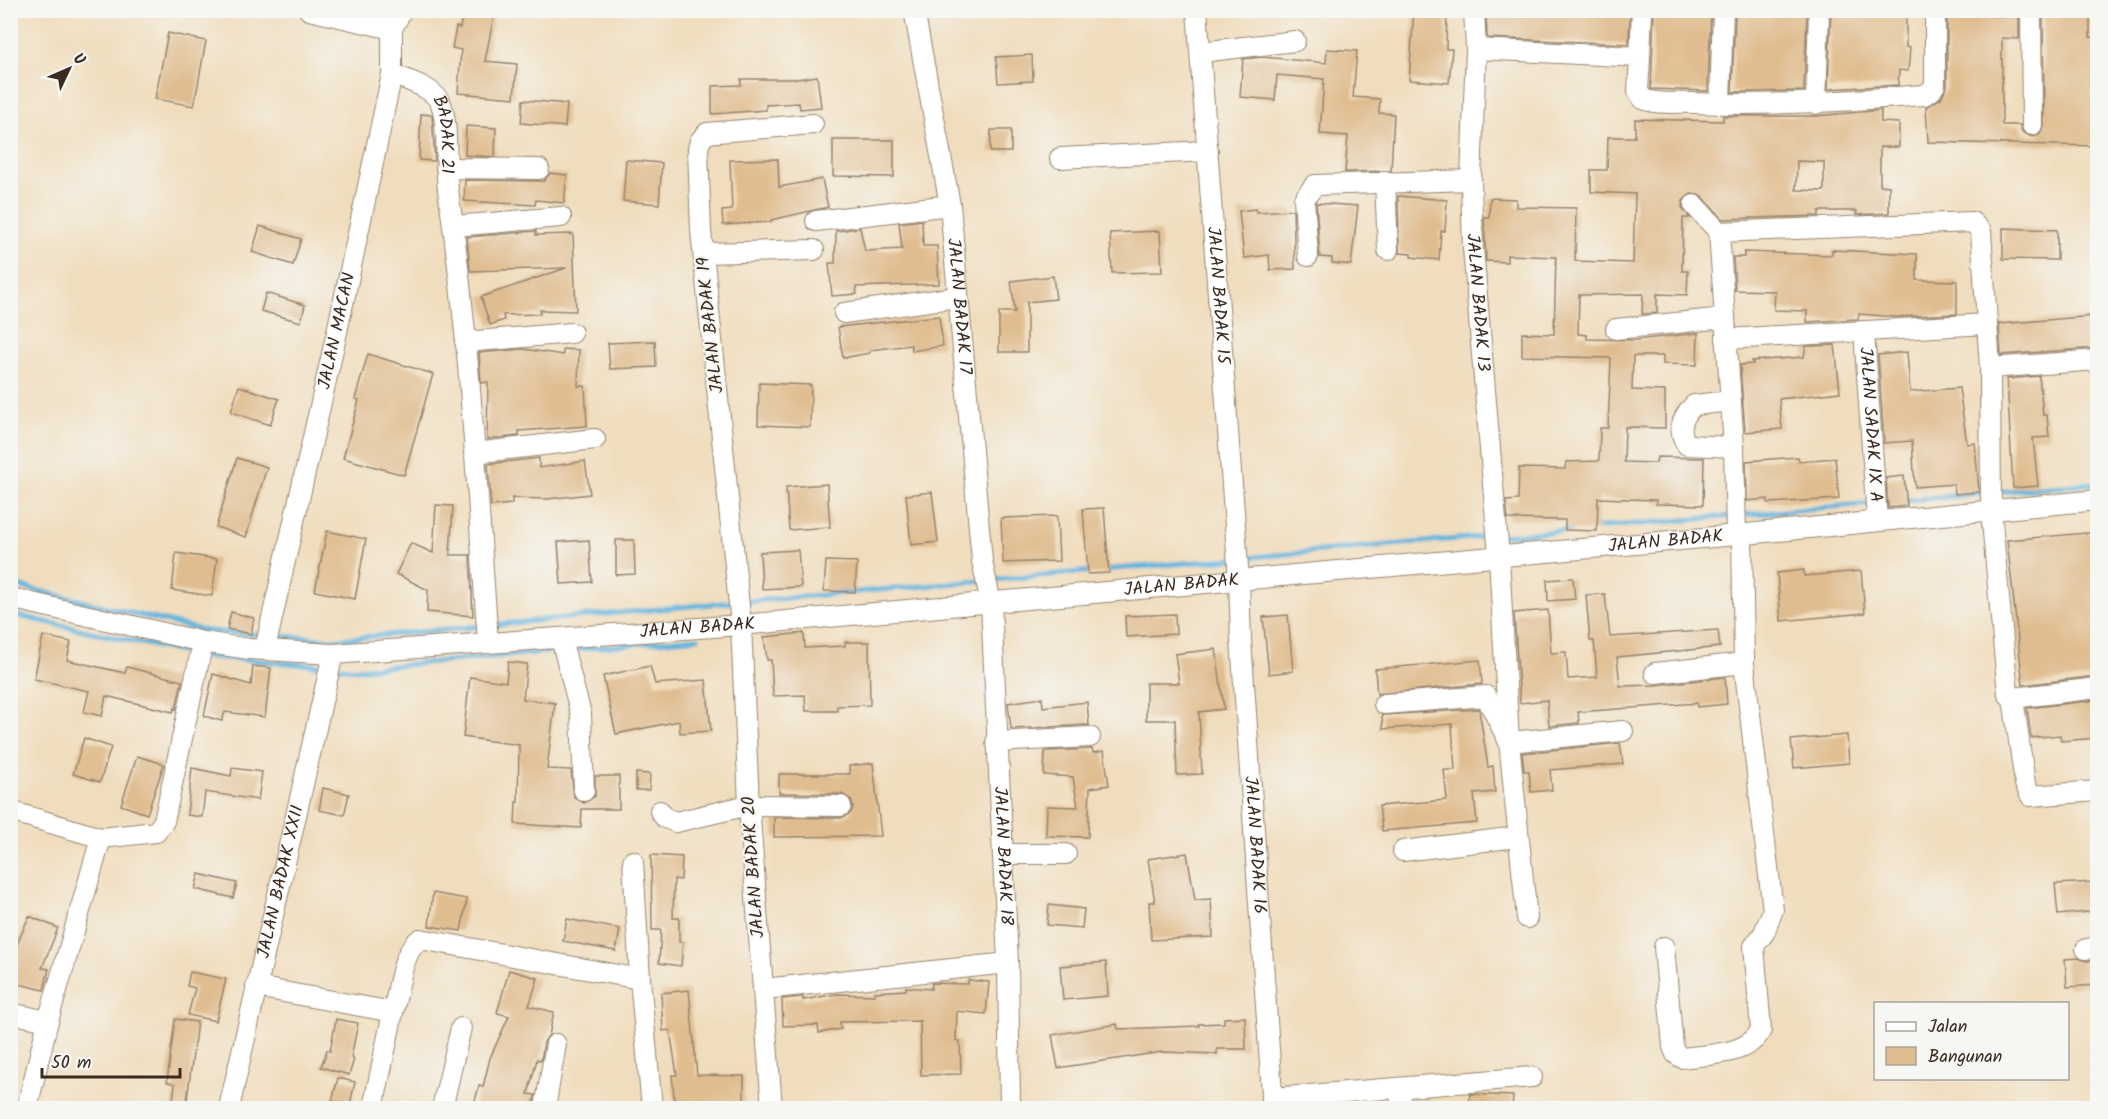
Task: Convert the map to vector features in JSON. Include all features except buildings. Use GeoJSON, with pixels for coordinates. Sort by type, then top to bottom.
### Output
{"type":"FeatureCollection","features":[{"type":"Feature","properties":{"kind":"street"},"geometry":{"type":"LineString","coordinates":[[309,10],[383,27],[402,10]]}},
{"type":"Feature","properties":{"kind":"street","name":"JALAN BADAK 17"},"geometry":{"type":"LineString","coordinates":[[914,10],[950,205],[982,561],[991,603]]}},
{"type":"Feature","properties":{"kind":"street","name":"JALAN BADAK 15"},"geometry":{"type":"LineString","coordinates":[[1197,10],[1239,580]]}},
{"type":"Feature","properties":{"kind":"street","name":"JALAN BADAK 13"},"geometry":{"type":"LineString","coordinates":[[1474,10],[1476,45],[1471,180],[1473,248],[1499,556],[1509,742],[1527,918]]}},
{"type":"Feature","properties":{"kind":"street"},"geometry":{"type":"LineString","coordinates":[[1642,10],[1638,91],[1643,99],[1720,104],[1784,101],[1816,104],[1924,95],[1935,85],[1935,10]]}},
{"type":"Feature","properties":{"kind":"street"},"geometry":{"type":"LineString","coordinates":[[1720,104],[1723,10]]}},
{"type":"Feature","properties":{"kind":"street"},"geometry":{"type":"LineString","coordinates":[[1816,104],[1819,10]]}},
{"type":"Feature","properties":{"kind":"street"},"geometry":{"type":"LineString","coordinates":[[2031,10],[2032,125]]}},
{"type":"Feature","properties":{"kind":"street","name":"JALAN MACAN"},"geometry":{"type":"LineString","coordinates":[[265,649],[392,74],[383,27]]}},
{"type":"Feature","properties":{"kind":"street"},"geometry":{"type":"LineString","coordinates":[[1201,52],[1295,41]]}},
{"type":"Feature","properties":{"kind":"street"},"geometry":{"type":"LineString","coordinates":[[1476,45],[1640,57]]}},
{"type":"Feature","properties":{"kind":"street","name":"BADAK 21"},"geometry":{"type":"LineString","coordinates":[[392,74],[432,92],[440,102],[446,168],[539,169]]}},
{"type":"Feature","properties":{"kind":"street","name":"JALAN BADAK 19"},"geometry":{"type":"LineString","coordinates":[[741,625],[701,231],[698,149],[700,141],[707,133],[813,124]]}},
{"type":"Feature","properties":{"kind":"street"},"geometry":{"type":"LineString","coordinates":[[1060,158],[1208,151]]}},
{"type":"Feature","properties":{"kind":"street"},"geometry":{"type":"LineString","coordinates":[[446,168],[465,342],[488,642]]}},
{"type":"Feature","properties":{"kind":"street"},"geometry":{"type":"LineString","coordinates":[[1308,256],[1304,199],[1315,185],[1471,180]]}},
{"type":"Feature","properties":{"kind":"street"},"geometry":{"type":"LineString","coordinates":[[1385,181],[1388,250]]}},
{"type":"Feature","properties":{"kind":"street"},"geometry":{"type":"LineString","coordinates":[[816,221],[950,205]]}},
{"type":"Feature","properties":{"kind":"street"},"geometry":{"type":"LineString","coordinates":[[1664,947],[1673,1047],[1676,1054],[1682,1058],[1747,1047],[1757,1038],[1761,1030],[1754,946],[1764,933],[1773,910],[1744,663],[1734,447],[1719,232],[1694,205]]}},
{"type":"Feature","properties":{"kind":"street"},"geometry":{"type":"LineString","coordinates":[[454,226],[561,218]]}},
{"type":"Feature","properties":{"kind":"street"},"geometry":{"type":"LineString","coordinates":[[1719,232],[1972,222],[1981,231],[1990,368],[1991,511],[2008,694],[2013,698],[2025,784],[2031,796],[2097,791]]}},
{"type":"Feature","properties":{"kind":"street"},"geometry":{"type":"LineString","coordinates":[[705,253],[814,250]]}},
{"type":"Feature","properties":{"kind":"street"},"geometry":{"type":"LineString","coordinates":[[844,313],[957,297]]}},
{"type":"Feature","properties":{"kind":"street"},"geometry":{"type":"LineString","coordinates":[[1616,329],[1725,318]]}},
{"type":"Feature","properties":{"kind":"street"},"geometry":{"type":"LineString","coordinates":[[1726,339],[1988,324]]}},
{"type":"Feature","properties":{"kind":"street","name":"JALAN SADAK IX A"},"geometry":{"type":"LineString","coordinates":[[1864,331],[1877,520]]}},
{"type":"Feature","properties":{"kind":"street"},"geometry":{"type":"LineString","coordinates":[[465,342],[572,333]]}},
{"type":"Feature","properties":{"kind":"street"},"geometry":{"type":"LineString","coordinates":[[1990,368],[2097,360]]}},
{"type":"Feature","properties":{"kind":"street"},"geometry":{"type":"LineString","coordinates":[[1731,401],[1694,405],[1681,423],[1683,438],[1687,445],[1734,447]]}},
{"type":"Feature","properties":{"kind":"street"},"geometry":{"type":"LineString","coordinates":[[474,453],[595,439]]}},
{"type":"Feature","properties":{"kind":"street","name":"JALAN BADAK"},"geometry":{"type":"LineString","coordinates":[[10,598],[203,642],[333,654],[741,625],[1739,535],[2097,500]]}},
{"type":"Feature","properties":{"kind":"street","name":"JALAN BADAK 16"},"geometry":{"type":"LineString","coordinates":[[1239,580],[1241,652],[1273,1103]]}},
{"type":"Feature","properties":{"kind":"street","name":"JALAN BADAK 18"},"geometry":{"type":"LineString","coordinates":[[991,603],[1008,963],[1010,1108]]}},
{"type":"Feature","properties":{"kind":"street","name":"JALAN BADAK 20"},"geometry":{"type":"LineString","coordinates":[[741,625],[749,806],[772,1108]]}},
{"type":"Feature","properties":{"kind":"street"},"geometry":{"type":"LineString","coordinates":[[561,639],[581,714],[584,791]]}},
{"type":"Feature","properties":{"kind":"street"},"geometry":{"type":"LineString","coordinates":[[10,811],[101,838],[156,832],[164,821],[203,642]]}},
{"type":"Feature","properties":{"kind":"street","name":"JALAN BADAK XXII"},"geometry":{"type":"LineString","coordinates":[[229,1108],[333,654]]}},
{"type":"Feature","properties":{"kind":"street"},"geometry":{"type":"LineString","coordinates":[[1655,674],[1744,663]]}},
{"type":"Feature","properties":{"kind":"street"},"geometry":{"type":"LineString","coordinates":[[2013,698],[2097,688]]}},
{"type":"Feature","properties":{"kind":"street"},"geometry":{"type":"LineString","coordinates":[[1384,704],[1486,696],[1509,742],[1623,731]]}},
{"type":"Feature","properties":{"kind":"street"},"geometry":{"type":"LineString","coordinates":[[996,742],[1090,737]]}},
{"type":"Feature","properties":{"kind":"street"},"geometry":{"type":"LineString","coordinates":[[660,811],[665,818],[676,822],[749,806],[841,806]]}},
{"type":"Feature","properties":{"kind":"street"},"geometry":{"type":"LineString","coordinates":[[1403,851],[1517,837]]}},
{"type":"Feature","properties":{"kind":"street"},"geometry":{"type":"LineString","coordinates":[[27,1108],[48,1021],[101,838]]}},
{"type":"Feature","properties":{"kind":"street"},"geometry":{"type":"LineString","coordinates":[[1002,854],[1066,854]]}},
{"type":"Feature","properties":{"kind":"street"},"geometry":{"type":"LineString","coordinates":[[633,861],[640,979],[652,1108]]}},
{"type":"Feature","properties":{"kind":"street"},"geometry":{"type":"LineString","coordinates":[[374,1108],[393,1012],[408,955],[412,945],[420,939],[640,979]]}},
{"type":"Feature","properties":{"kind":"street"},"geometry":{"type":"LineString","coordinates":[[764,989],[1008,963]]}},
{"type":"Feature","properties":{"kind":"street"},"geometry":{"type":"LineString","coordinates":[[256,987],[393,1012]]}},
{"type":"Feature","properties":{"kind":"street"},"geometry":{"type":"LineString","coordinates":[[10,1013],[48,1021]]}},
{"type":"Feature","properties":{"kind":"street"},"geometry":{"type":"LineString","coordinates":[[442,1108],[461,1028]]}},
{"type":"Feature","properties":{"kind":"street"},"geometry":{"type":"LineString","coordinates":[[545,1108],[556,1044]]}},
{"type":"Feature","properties":{"kind":"street"},"geometry":{"type":"LineString","coordinates":[[1273,1103],[1400,1088],[1532,1077]]}},
{"type":"Feature","properties":{"kind":"street"},"geometry":{"type":"LineString","coordinates":[[1400,1088],[1401,1108]]}},
{"type":"Feature","properties":{"kind":"waterway"},"geometry":{"type":"LineString","coordinates":[[1995,492],[2098,483]]}},
{"type":"Feature","properties":{"kind":"waterway"},"geometry":{"type":"LineString","coordinates":[[1741,515],[1986,493]]}},
{"type":"Feature","properties":{"kind":"waterway"},"geometry":{"type":"LineString","coordinates":[[1591,528],[1732,516]]}},
{"type":"Feature","properties":{"kind":"waterway"},"geometry":{"type":"LineString","coordinates":[[1502,536],[1570,530]]}},
{"type":"Feature","properties":{"kind":"waterway"},"geometry":{"type":"LineString","coordinates":[[1242,558],[1492,536]]}},
{"type":"Feature","properties":{"kind":"waterway"},"geometry":{"type":"LineString","coordinates":[[1104,570],[1232,559]]}},
{"type":"Feature","properties":{"kind":"waterway"},"geometry":{"type":"LineString","coordinates":[[991,580],[1095,571]]}},
{"type":"Feature","properties":{"kind":"waterway"},"geometry":{"type":"LineString","coordinates":[[743,602],[981,581]]}},
{"type":"Feature","properties":{"kind":"waterway"},"geometry":{"type":"LineString","coordinates":[[10,584],[206,631],[264,635]]}},
{"type":"Feature","properties":{"kind":"waterway"},"geometry":{"type":"LineString","coordinates":[[492,625],[733,602]]}},
{"type":"Feature","properties":{"kind":"waterway"},"geometry":{"type":"LineString","coordinates":[[10,614],[200,656],[325,666]]}},
{"type":"Feature","properties":{"kind":"waterway"},"geometry":{"type":"LineString","coordinates":[[273,635],[333,640],[482,626]]}},
{"type":"Feature","properties":{"kind":"waterway"},"geometry":{"type":"LineString","coordinates":[[334,667],[360,669],[698,638]]}}]}
